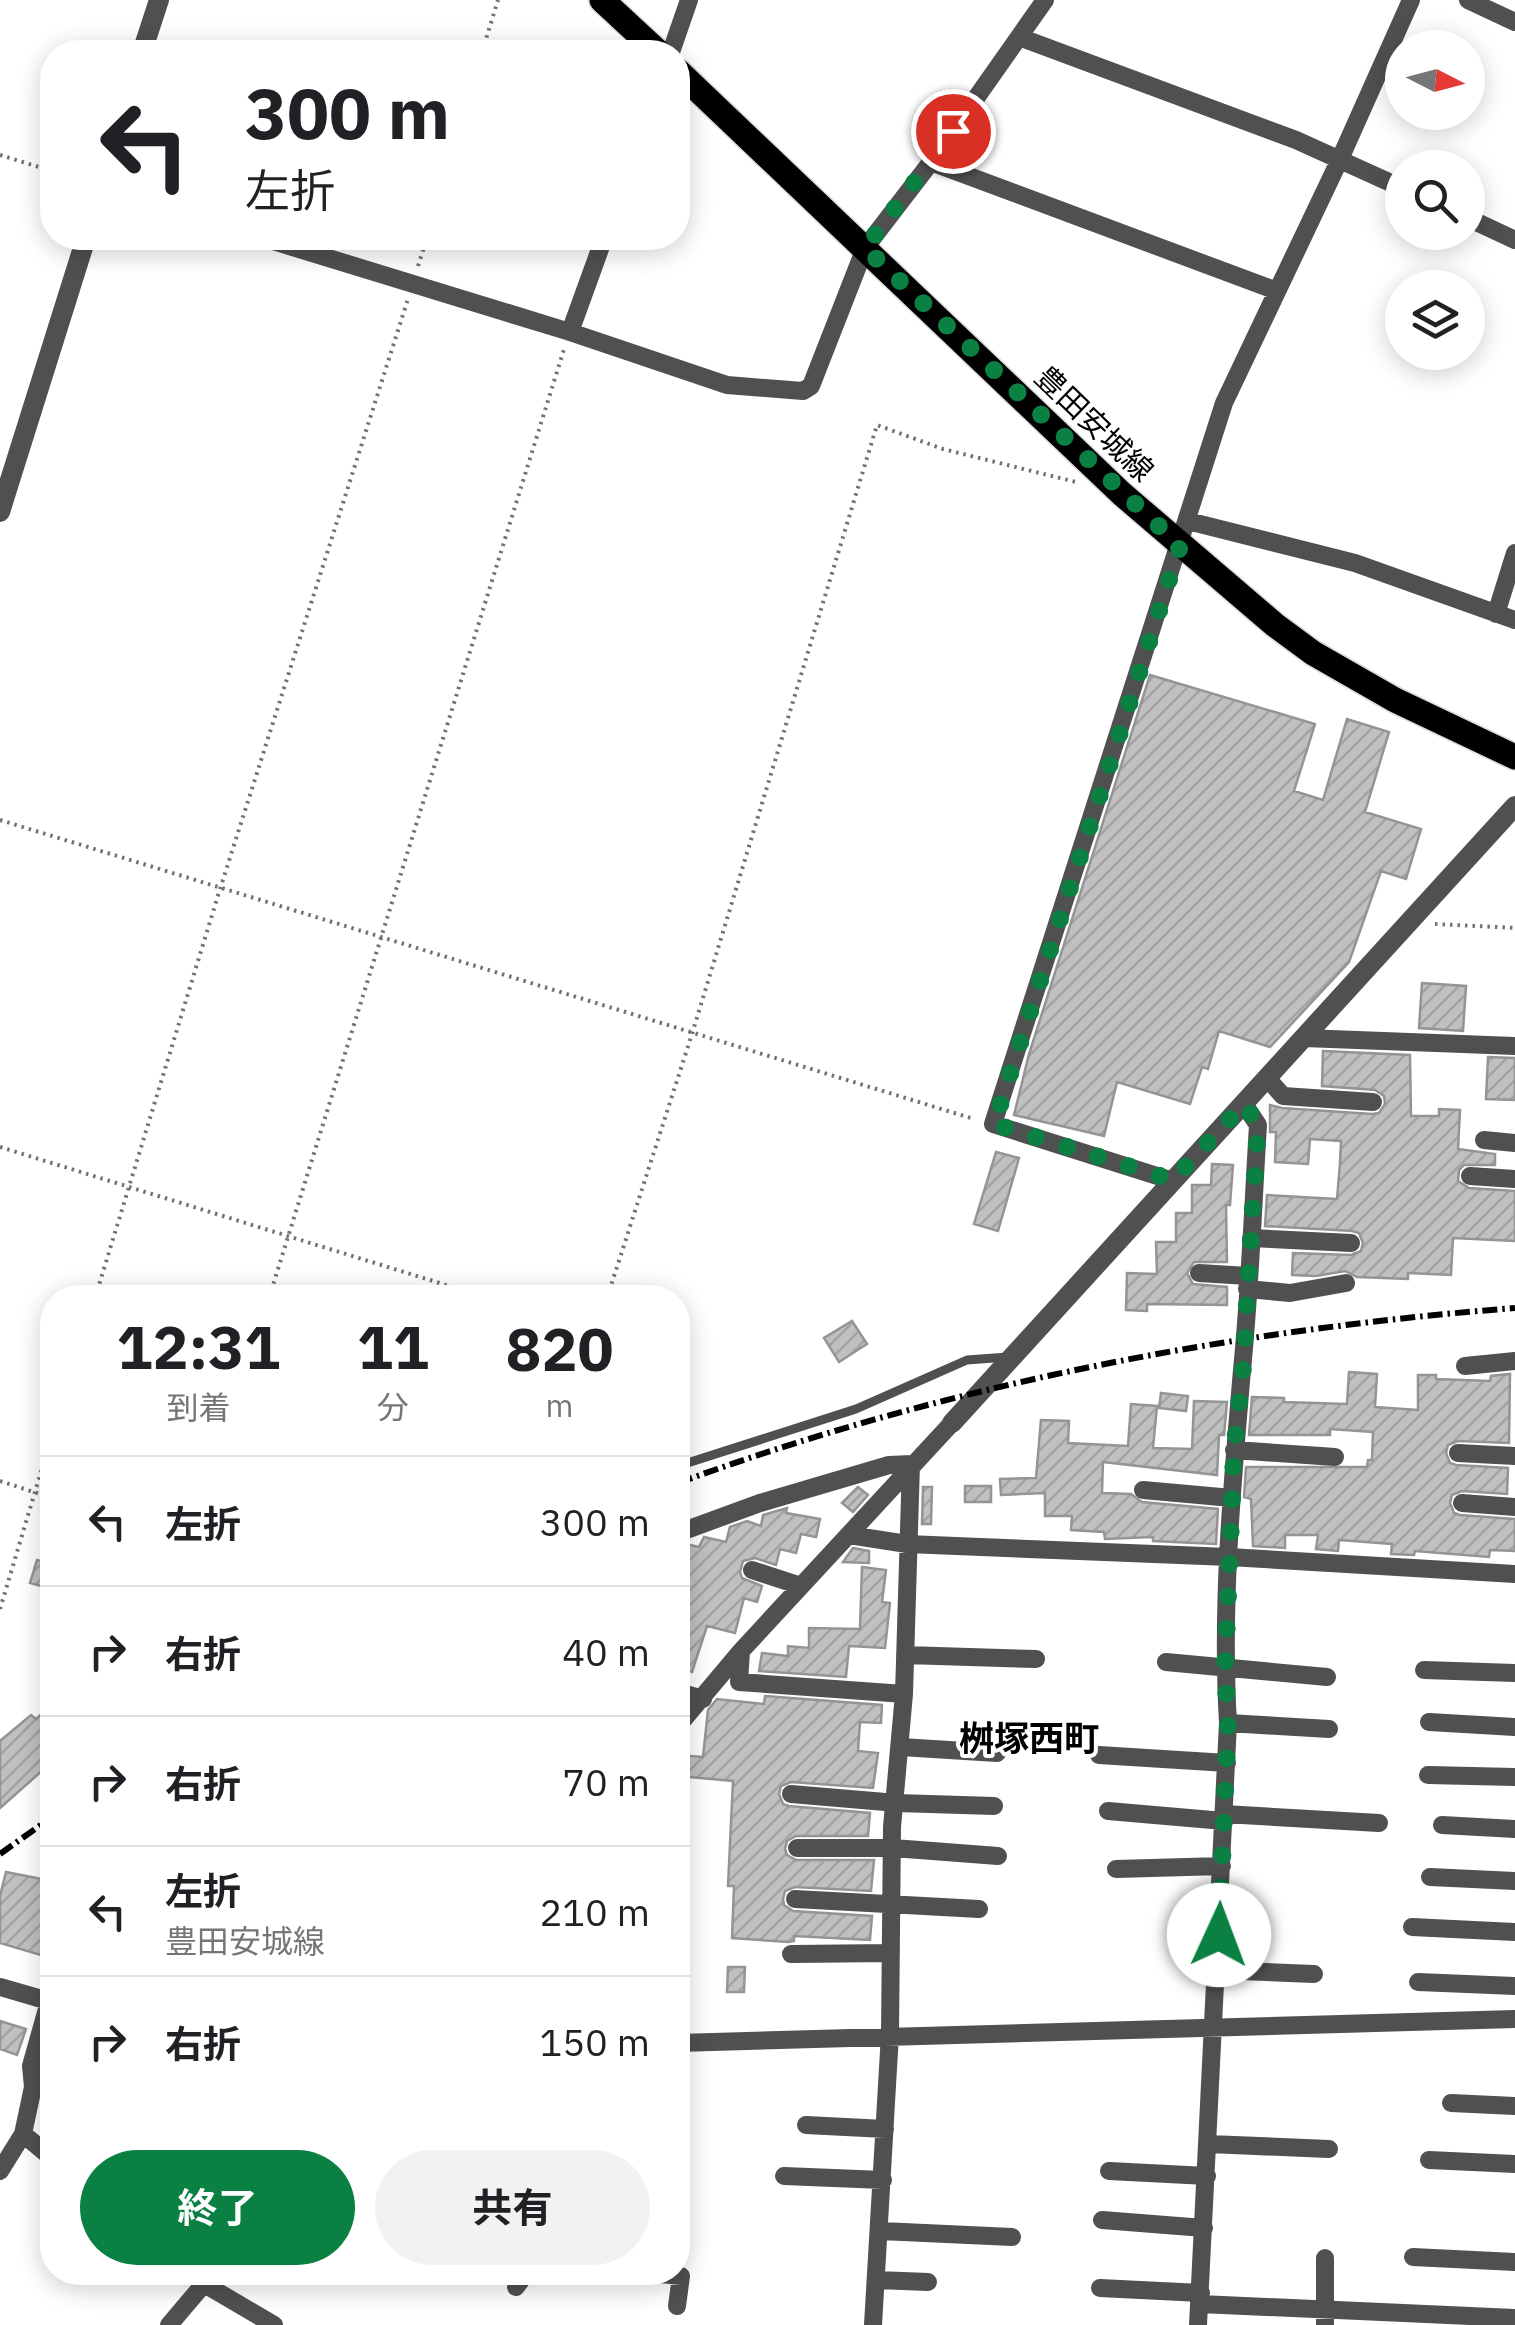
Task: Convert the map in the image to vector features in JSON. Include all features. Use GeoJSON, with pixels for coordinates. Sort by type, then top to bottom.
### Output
{"type":"FeatureCollection","features":[{"type":"Feature","properties":{"kind":"main road"},"geometry":{"type":"LineString","coordinates":[[602,0],[645,40]]}},
{"type":"Feature","properties":{"kind":"main road","name":"豊田安城線"},"geometry":{"type":"LineString","coordinates":[[690,82],[865,248],[1313,653],[1395,700],[1515,757]]}},
{"type":"Feature","properties":{"kind":"street"},"geometry":{"type":"LineString","coordinates":[[146,40],[158,0]]}},
{"type":"Feature","properties":{"kind":"street"},"geometry":{"type":"LineString","coordinates":[[675,40],[690,0]]}},
{"type":"Feature","properties":{"kind":"street"},"geometry":{"type":"LineString","coordinates":[[302,250],[570,332],[727,385],[803,390],[811,386],[865,248],[1045,0]]}},
{"type":"Feature","properties":{"kind":"street"},"geometry":{"type":"LineString","coordinates":[[1173,1180],[994,1124],[1224,403],[1340,159],[1410,0]]}},
{"type":"Feature","properties":{"kind":"street"},"geometry":{"type":"LineString","coordinates":[[1468,0],[1515,22]]}},
{"type":"Feature","properties":{"kind":"street"},"geometry":{"type":"LineString","coordinates":[[1019,37],[1296,140],[1385,180]]}},
{"type":"Feature","properties":{"kind":"street"},"geometry":{"type":"LineString","coordinates":[[931,162],[1277,291]]}},
{"type":"Feature","properties":{"kind":"street"},"geometry":{"type":"LineString","coordinates":[[1485,226],[1515,240]]}},
{"type":"Feature","properties":{"kind":"street"},"geometry":{"type":"LineString","coordinates":[[0,512],[82,250]]}},
{"type":"Feature","properties":{"kind":"street"},"geometry":{"type":"LineString","coordinates":[[570,332],[600,250]]}},
{"type":"Feature","properties":{"kind":"street"},"geometry":{"type":"LineString","coordinates":[[1184,534],[1355,563],[1515,620]]}},
{"type":"Feature","properties":{"kind":"street"},"geometry":{"type":"LineString","coordinates":[[1496,614],[1515,553]]}},
{"type":"Feature","properties":{"kind":"street"},"geometry":{"type":"LineString","coordinates":[[690,1713],[741,1651],[911,1464],[1515,806]]}},
{"type":"Feature","properties":{"kind":"street"},"geometry":{"type":"LineString","coordinates":[[1304,1038],[1515,1046]]}},
{"type":"Feature","properties":{"kind":"street"},"geometry":{"type":"LineString","coordinates":[[1268,1078],[1283,1096],[1372,1102]]}},
{"type":"Feature","properties":{"kind":"street"},"geometry":{"type":"LineString","coordinates":[[1198,2325],[1227,1763],[1225,1670],[1234,1450],[1258,1125],[1244,1104]]}},
{"type":"Feature","properties":{"kind":"street"},"geometry":{"type":"LineString","coordinates":[[1484,1140],[1515,1143]]}},
{"type":"Feature","properties":{"kind":"street"},"geometry":{"type":"LineString","coordinates":[[1470,1176],[1515,1180]]}},
{"type":"Feature","properties":{"kind":"street"},"geometry":{"type":"LineString","coordinates":[[1250,1238],[1351,1244]]}},
{"type":"Feature","properties":{"kind":"street"},"geometry":{"type":"LineString","coordinates":[[1199,1273],[1290,1294],[1346,1283]]}},
{"type":"Feature","properties":{"kind":"street"},"geometry":{"type":"LineString","coordinates":[[1466,1366],[1515,1361]]}},
{"type":"Feature","properties":{"kind":"street"},"geometry":{"type":"LineString","coordinates":[[1234,1450],[1335,1456]]}},
{"type":"Feature","properties":{"kind":"street"},"geometry":{"type":"LineString","coordinates":[[1458,1453],[1515,1456]]}},
{"type":"Feature","properties":{"kind":"street"},"geometry":{"type":"LineString","coordinates":[[690,1528],[889,1465],[911,1464]]}},
{"type":"Feature","properties":{"kind":"street"},"geometry":{"type":"LineString","coordinates":[[873,2325],[890,2034],[892,1827],[904,1694],[911,1464]]}},
{"type":"Feature","properties":{"kind":"street"},"geometry":{"type":"LineString","coordinates":[[1143,1490],[1232,1498]]}},
{"type":"Feature","properties":{"kind":"street"},"geometry":{"type":"LineString","coordinates":[[1462,1504],[1515,1507]]}},
{"type":"Feature","properties":{"kind":"street"},"geometry":{"type":"LineString","coordinates":[[850,1535],[906,1544],[1148,1547],[1230,1557],[1515,1574]]}},
{"type":"Feature","properties":{"kind":"street"},"geometry":{"type":"LineString","coordinates":[[752,1570],[802,1586]]}},
{"type":"Feature","properties":{"kind":"street"},"geometry":{"type":"LineString","coordinates":[[741,1651],[739,1682],[904,1694]]}},
{"type":"Feature","properties":{"kind":"street"},"geometry":{"type":"LineString","coordinates":[[905,1655],[1036,1659]]}},
{"type":"Feature","properties":{"kind":"street"},"geometry":{"type":"LineString","coordinates":[[1166,1662],[1327,1677]]}},
{"type":"Feature","properties":{"kind":"street"},"geometry":{"type":"LineString","coordinates":[[1424,1670],[1515,1674]]}},
{"type":"Feature","properties":{"kind":"street"},"geometry":{"type":"LineString","coordinates":[[690,1695],[703,1699]]}},
{"type":"Feature","properties":{"kind":"street"},"geometry":{"type":"LineString","coordinates":[[1429,1722],[1515,1727]]}},
{"type":"Feature","properties":{"kind":"street"},"geometry":{"type":"LineString","coordinates":[[1228,1723],[1329,1729]]}},
{"type":"Feature","properties":{"kind":"street"},"geometry":{"type":"LineString","coordinates":[[901,1747],[997,1754]]}},
{"type":"Feature","properties":{"kind":"street"},"geometry":{"type":"LineString","coordinates":[[1099,1755],[1227,1763]]}},
{"type":"Feature","properties":{"kind":"street"},"geometry":{"type":"LineString","coordinates":[[1428,1775],[1515,1777]]}},
{"type":"Feature","properties":{"kind":"street"},"geometry":{"type":"LineString","coordinates":[[791,1794],[994,1806]]}},
{"type":"Feature","properties":{"kind":"street"},"geometry":{"type":"LineString","coordinates":[[1108,1811],[1379,1823]]}},
{"type":"Feature","properties":{"kind":"street"},"geometry":{"type":"LineString","coordinates":[[1442,1825],[1515,1829]]}},
{"type":"Feature","properties":{"kind":"street"},"geometry":{"type":"LineString","coordinates":[[797,1848],[893,1848],[998,1856]]}},
{"type":"Feature","properties":{"kind":"street"},"geometry":{"type":"LineString","coordinates":[[1116,1869],[1222,1866]]}},
{"type":"Feature","properties":{"kind":"street"},"geometry":{"type":"LineString","coordinates":[[1430,1877],[1515,1880]]}},
{"type":"Feature","properties":{"kind":"street"},"geometry":{"type":"LineString","coordinates":[[795,1898],[978,1909]]}},
{"type":"Feature","properties":{"kind":"street"},"geometry":{"type":"LineString","coordinates":[[1412,1927],[1515,1932]]}},
{"type":"Feature","properties":{"kind":"street"},"geometry":{"type":"LineString","coordinates":[[790,1954],[891,1952]]}},
{"type":"Feature","properties":{"kind":"street"},"geometry":{"type":"LineString","coordinates":[[1218,1970],[1314,1974]]}},
{"type":"Feature","properties":{"kind":"street"},"geometry":{"type":"LineString","coordinates":[[1418,1982],[1515,1986]]}},
{"type":"Feature","properties":{"kind":"street"},"geometry":{"type":"LineString","coordinates":[[0,1987],[40,1996]]}},
{"type":"Feature","properties":{"kind":"street"},"geometry":{"type":"LineString","coordinates":[[690,2042],[1515,2019]]}},
{"type":"Feature","properties":{"kind":"street"},"geometry":{"type":"LineString","coordinates":[[0,2172],[23,2134],[40,2037]]}},
{"type":"Feature","properties":{"kind":"street"},"geometry":{"type":"LineString","coordinates":[[1450,2102],[1515,2106]]}},
{"type":"Feature","properties":{"kind":"street"},"geometry":{"type":"LineString","coordinates":[[806,2125],[885,2129]]}},
{"type":"Feature","properties":{"kind":"street"},"geometry":{"type":"LineString","coordinates":[[23,2134],[40,2148]]}},
{"type":"Feature","properties":{"kind":"street"},"geometry":{"type":"LineString","coordinates":[[1209,2144],[1329,2148]]}},
{"type":"Feature","properties":{"kind":"street"},"geometry":{"type":"LineString","coordinates":[[1428,2160],[1515,2164]]}},
{"type":"Feature","properties":{"kind":"street"},"geometry":{"type":"LineString","coordinates":[[1109,2171],[1207,2176]]}},
{"type":"Feature","properties":{"kind":"street"},"geometry":{"type":"LineString","coordinates":[[784,2176],[883,2180]]}},
{"type":"Feature","properties":{"kind":"street"},"geometry":{"type":"LineString","coordinates":[[1102,2220],[1204,2228]]}},
{"type":"Feature","properties":{"kind":"street"},"geometry":{"type":"LineString","coordinates":[[880,2231],[1012,2238]]}},
{"type":"Feature","properties":{"kind":"street"},"geometry":{"type":"LineString","coordinates":[[1325,2258],[1326,2317]]}},
{"type":"Feature","properties":{"kind":"street"},"geometry":{"type":"LineString","coordinates":[[1413,2258],[1515,2262]]}},
{"type":"Feature","properties":{"kind":"street"},"geometry":{"type":"LineString","coordinates":[[877,2280],[928,2282]]}},
{"type":"Feature","properties":{"kind":"street"},"geometry":{"type":"LineString","coordinates":[[169,2325],[205,2285]]}},
{"type":"Feature","properties":{"kind":"street"},"geometry":{"type":"LineString","coordinates":[[218,2285],[274,2325]]}},
{"type":"Feature","properties":{"kind":"street"},"geometry":{"type":"LineString","coordinates":[[678,2306],[680,2285]]}},
{"type":"Feature","properties":{"kind":"street"},"geometry":{"type":"LineString","coordinates":[[1100,2288],[1326,2317],[1515,2318]]}},
{"type":"Feature","properties":{"kind":"lane"},"geometry":{"type":"LineString","coordinates":[[690,1462],[856,1409],[968,1360],[1011,1357]]}},
{"type":"Feature","properties":{"kind":"path"},"geometry":{"type":"LineString","coordinates":[[486,40],[498,0]]}},
{"type":"Feature","properties":{"kind":"path"},"geometry":{"type":"LineString","coordinates":[[0,156],[40,168]]}},
{"type":"Feature","properties":{"kind":"path"},"geometry":{"type":"LineString","coordinates":[[99,1285],[423,250]]}},
{"type":"Feature","properties":{"kind":"path"},"geometry":{"type":"LineString","coordinates":[[272,1285],[570,332]]}},
{"type":"Feature","properties":{"kind":"path"},"geometry":{"type":"LineString","coordinates":[[611,1285],[692,1034],[877,426],[943,449],[1086,485]]}},
{"type":"Feature","properties":{"kind":"path"},"geometry":{"type":"LineString","coordinates":[[0,820],[994,1124]]}},
{"type":"Feature","properties":{"kind":"path"},"geometry":{"type":"LineString","coordinates":[[1428,924],[1515,928]]}},
{"type":"Feature","properties":{"kind":"path"},"geometry":{"type":"LineString","coordinates":[[0,1146],[446,1285]]}},
{"type":"Feature","properties":{"kind":"path"},"geometry":{"type":"LineString","coordinates":[[0,1609],[40,1473]]}},
{"type":"Feature","properties":{"kind":"path"},"geometry":{"type":"LineString","coordinates":[[0,1482],[40,1494]]}},
{"type":"Feature","properties":{"kind":"building"},"geometry":{"type":"Polygon","coordinates":[[[1150,675],[1315,724],[1294,791],[1323,800],[1347,719],[1389,732],[1365,812],[1421,829],[1406,879],[1381,871],[1349,962],[1270,1047],[1219,1031],[1208,1069],[1202,1067],[1190,1104],[1117,1082],[1104,1136],[1014,1115],[1029,1054],[1150,675]]]}},
{"type":"Feature","properties":{"kind":"building"},"geometry":{"type":"Polygon","coordinates":[[[1422,983],[1466,986],[1463,1031],[1419,1028],[1422,983]]]}},
{"type":"Feature","properties":{"kind":"building"},"geometry":{"type":"Polygon","coordinates":[[[1323,1051],[1410,1055],[1411,1116],[1439,1116],[1439,1109],[1460,1110],[1458,1149],[1495,1154],[1495,1165],[1464,1165],[1458,1181],[1469,1188],[1515,1191],[1515,1241],[1453,1238],[1451,1275],[1408,1273],[1408,1279],[1357,1277],[1345,1271],[1292,1275],[1293,1253],[1351,1255],[1361,1251],[1363,1243],[1359,1233],[1352,1231],[1265,1226],[1267,1195],[1337,1199],[1341,1141],[1310,1139],[1308,1164],[1275,1162],[1276,1132],[1270,1132],[1270,1105],[1372,1114],[1379,1113],[1385,1104],[1384,1096],[1375,1090],[1322,1086],[1323,1051]]]}},
{"type":"Feature","properties":{"kind":"building"},"geometry":{"type":"Polygon","coordinates":[[[1488,1057],[1515,1058],[1515,1100],[1486,1099],[1488,1057]]]}},
{"type":"Feature","properties":{"kind":"building"},"geometry":{"type":"Polygon","coordinates":[[[996,1152],[1019,1158],[998,1231],[974,1224],[996,1152]]]}},
{"type":"Feature","properties":{"kind":"building"},"geometry":{"type":"Polygon","coordinates":[[[1212,1164],[1233,1165],[1230,1205],[1226,1205],[1227,1262],[1194,1262],[1187,1273],[1193,1284],[1227,1287],[1227,1305],[1147,1304],[1147,1311],[1126,1310],[1127,1273],[1157,1274],[1156,1242],[1176,1242],[1176,1213],[1192,1213],[1192,1185],[1211,1185],[1212,1164]]]}},
{"type":"Feature","properties":{"kind":"building"},"geometry":{"type":"Polygon","coordinates":[[[852,1321],[867,1344],[839,1362],[824,1338],[852,1321]]]}},
{"type":"Feature","properties":{"kind":"building"},"geometry":{"type":"Polygon","coordinates":[[[1349,1372],[1377,1374],[1375,1407],[1418,1410],[1418,1375],[1490,1381],[1491,1376],[1510,1374],[1509,1443],[1458,1441],[1448,1445],[1446,1453],[1450,1463],[1456,1465],[1508,1468],[1507,1494],[1462,1491],[1452,1495],[1450,1503],[1454,1513],[1460,1515],[1515,1519],[1515,1551],[1490,1550],[1489,1557],[1415,1551],[1414,1555],[1391,1554],[1392,1544],[1339,1540],[1338,1551],[1316,1549],[1318,1535],[1285,1535],[1285,1548],[1253,1546],[1251,1499],[1244,1497],[1246,1467],[1367,1467],[1368,1460],[1372,1460],[1373,1432],[1330,1429],[1330,1435],[1249,1435],[1252,1397],[1347,1404],[1349,1372]]]}},
{"type":"Feature","properties":{"kind":"building"},"geometry":{"type":"Polygon","coordinates":[[[1161,1393],[1188,1396],[1186,1411],[1159,1408],[1161,1393]]]}},
{"type":"Feature","properties":{"kind":"building"},"geometry":{"type":"Polygon","coordinates":[[[1194,1401],[1227,1402],[1224,1435],[1219,1435],[1217,1475],[1103,1462],[1102,1493],[1131,1494],[1142,1502],[1218,1509],[1216,1544],[1153,1541],[1153,1537],[1105,1539],[1104,1532],[1071,1530],[1072,1516],[1045,1516],[1045,1493],[1001,1495],[1000,1479],[1036,1478],[1041,1420],[1069,1421],[1068,1443],[1128,1446],[1131,1404],[1157,1406],[1153,1448],[1192,1449],[1194,1401]]]}},
{"type":"Feature","properties":{"kind":"building"},"geometry":{"type":"Polygon","coordinates":[[[965,1486],[991,1486],[991,1502],[965,1502],[965,1486]]]}},
{"type":"Feature","properties":{"kind":"building"},"geometry":{"type":"Polygon","coordinates":[[[858,1487],[868,1495],[853,1512],[842,1503],[858,1487]]]}},
{"type":"Feature","properties":{"kind":"building"},"geometry":{"type":"Polygon","coordinates":[[[923,1487],[932,1487],[931,1524],[922,1524],[923,1487]]]}},
{"type":"Feature","properties":{"kind":"building"},"geometry":{"type":"Polygon","coordinates":[[[787,1508],[786,1513],[820,1519],[816,1537],[801,1534],[796,1553],[780,1549],[776,1565],[755,1558],[743,1561],[742,1578],[762,1586],[757,1602],[744,1598],[735,1633],[707,1626],[690,1671],[690,1545],[699,1547],[704,1537],[726,1542],[730,1527],[747,1521],[761,1526],[763,1515],[787,1508]]]}},
{"type":"Feature","properties":{"kind":"building"},"geometry":{"type":"Polygon","coordinates":[[[853,1548],[869,1551],[869,1563],[843,1562],[853,1548]]]}},
{"type":"Feature","properties":{"kind":"building"},"geometry":{"type":"Polygon","coordinates":[[[37,1560],[40,1561],[40,1586],[30,1583],[37,1560]]]}},
{"type":"Feature","properties":{"kind":"building"},"geometry":{"type":"Polygon","coordinates":[[[862,1567],[886,1570],[882,1602],[890,1603],[885,1648],[849,1646],[846,1677],[759,1671],[762,1653],[788,1656],[788,1646],[809,1648],[809,1628],[860,1629],[862,1567]]]}},
{"type":"Feature","properties":{"kind":"building"},"geometry":{"type":"Polygon","coordinates":[[[765,1696],[882,1705],[881,1723],[860,1722],[858,1751],[878,1753],[873,1788],[791,1782],[781,1786],[779,1794],[783,1804],[789,1806],[870,1813],[868,1836],[796,1836],[787,1841],[785,1849],[796,1860],[874,1860],[871,1891],[795,1887],[785,1891],[783,1899],[784,1905],[793,1911],[872,1916],[870,1940],[794,1936],[794,1941],[788,1942],[732,1938],[734,1886],[728,1886],[733,1781],[690,1777],[690,1756],[703,1757],[708,1710],[717,1699],[764,1704],[765,1696]]]}},
{"type":"Feature","properties":{"kind":"building"},"geometry":{"type":"Polygon","coordinates":[[[31,1715],[36,1719],[40,1716],[40,1773],[0,1808],[0,1741],[31,1715]]]}},
{"type":"Feature","properties":{"kind":"building"},"geometry":{"type":"Polygon","coordinates":[[[6,1872],[40,1879],[40,1955],[0,1943],[0,1896],[6,1872]]]}},
{"type":"Feature","properties":{"kind":"building"},"geometry":{"type":"Polygon","coordinates":[[[728,1967],[745,1967],[744,1992],[727,1992],[728,1967]]]}},
{"type":"Feature","properties":{"kind":"building"},"geometry":{"type":"Polygon","coordinates":[[[0,2021],[26,2029],[17,2055],[0,2049],[0,2021]]]}},
{"type":"Feature","properties":{"kind":"railway"},"geometry":{"type":"LineString","coordinates":[[690,1479],[882,1417],[1090,1367],[1302,1331],[1515,1308]]}},
{"type":"Feature","properties":{"kind":"railway"},"geometry":{"type":"LineString","coordinates":[[0,1854],[40,1826]]}},
{"type":"Feature","properties":{"kind":"district","name":"桝塚西町"},"geometry":{"type":"Point","coordinates":[1029,1738]}},
{"type":"Feature","properties":{"kind":"route"},"geometry":{"type":"LineString","coordinates":[[953,131],[865,248],[1180,546],[994,1124],[1173,1180],[1244,1104],[1258,1125],[1234,1450],[1219,1935]]}}]}
